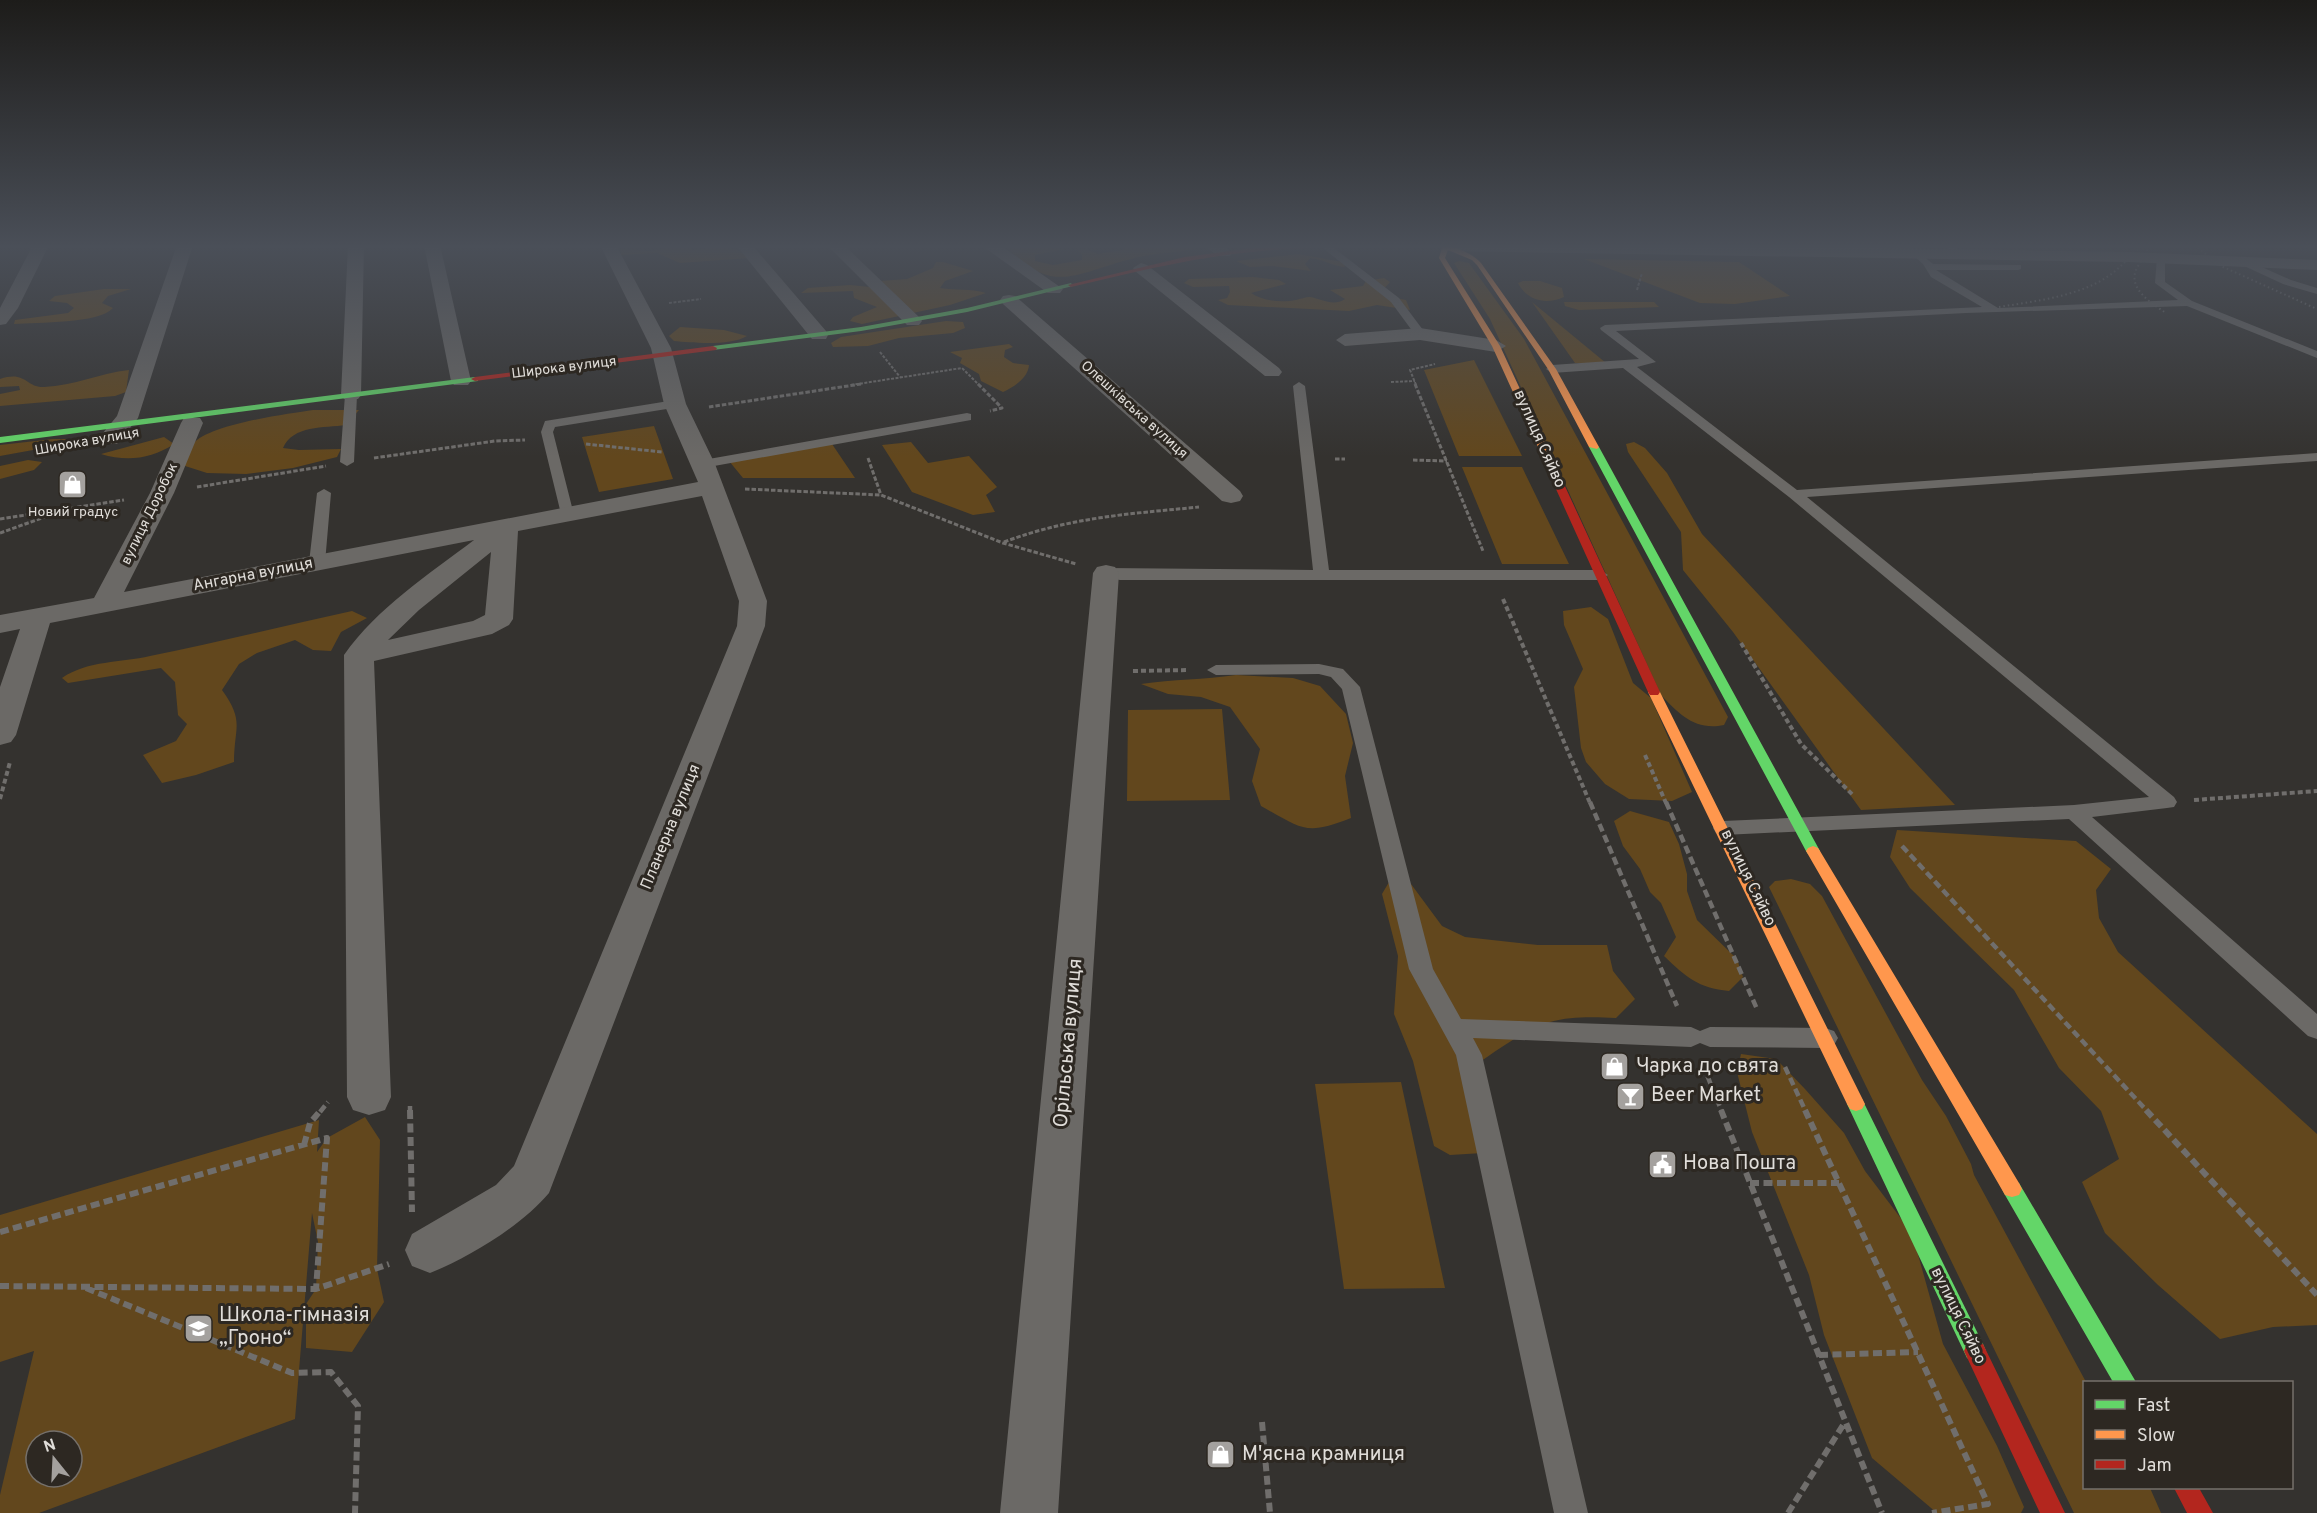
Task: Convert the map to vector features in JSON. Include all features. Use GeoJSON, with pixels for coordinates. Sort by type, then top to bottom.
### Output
{"type":"FeatureCollection","features":[{"type":"Feature","properties":{"kind":"main road","name":"Широка вулиця"},"geometry":{"type":"LineString","coordinates":[[51,448],[115,432],[351,395],[819,335],[938,316]]}},
{"type":"Feature","properties":{"kind":"main road","name":"вулиця Сяйво"},"geometry":{"type":"LineString","coordinates":[[1477,316],[1496,346],[1650,684],[1724,828],[2053,1513]]}},
{"type":"Feature","properties":{"kind":"main road"},"geometry":{"type":"LineString","coordinates":[[1515,316],[1552,369],[1798,825],[2124,1381]]}},
{"type":"Feature","properties":{"kind":"main road","name":"Широка вулиця"},"geometry":{"type":"LineString","coordinates":[[0,440],[115,432],[192,423],[351,395]]}},
{"type":"Feature","properties":{"kind":"main road"},"geometry":{"type":"LineString","coordinates":[[2187,1489],[2201,1513]]}},
{"type":"Feature","properties":{"kind":"street"},"geometry":{"type":"LineString","coordinates":[[115,432],[127,418],[161,316]]}},
{"type":"Feature","properties":{"kind":"street"},"geometry":{"type":"LineString","coordinates":[[351,395],[354,316]]}},
{"type":"Feature","properties":{"kind":"street"},"geometry":{"type":"LineString","coordinates":[[447,316],[461,381]]}},
{"type":"Feature","properties":{"kind":"street","name":"Планерна вулиця"},"geometry":{"type":"LineString","coordinates":[[430,1250],[513,1200],[532,1179],[751,626],[753,601],[707,475],[677,408],[663,356],[645,316]]}},
{"type":"Feature","properties":{"kind":"street"},"geometry":{"type":"LineString","coordinates":[[803,316],[819,335]]}},
{"type":"Feature","properties":{"kind":"street"},"geometry":{"type":"LineString","coordinates":[[907,316],[913,321]]}},
{"type":"Feature","properties":{"kind":"street","name":"Олешківська вулиця"},"geometry":{"type":"LineString","coordinates":[[1027,316],[1231,496]]}},
{"type":"Feature","properties":{"kind":"street"},"geometry":{"type":"LineString","coordinates":[[1201,316],[1272,372]]}},
{"type":"Feature","properties":{"kind":"street"},"geometry":{"type":"LineString","coordinates":[[1346,340],[1420,334],[1496,346]]}},
{"type":"Feature","properties":{"kind":"street","name":"вулиця Доробок"},"geometry":{"type":"LineString","coordinates":[[104,604],[162,493],[192,423]]}},
{"type":"Feature","properties":{"kind":"street","name":"Ангарна вулиця"},"geometry":{"type":"LineString","coordinates":[[0,624],[506,528],[567,515],[707,475]]}},
{"type":"Feature","properties":{"kind":"street"},"geometry":{"type":"LineString","coordinates":[[369,1097],[359,655],[482,628],[500,619],[506,528]]}},
{"type":"Feature","properties":{"kind":"street","name":"Ангарна вулиця"},"geometry":{"type":"LineString","coordinates":[[359,655],[397,615],[506,528]]}},
{"type":"Feature","properties":{"kind":"street","name":"Орільська вулиця"},"geometry":{"type":"LineString","coordinates":[[1029,1513],[1106,573]]}},
{"type":"Feature","properties":{"kind":"street"},"geometry":{"type":"LineString","coordinates":[[0,735],[38,617]]}},
{"type":"Feature","properties":{"kind":"lane"},"geometry":{"type":"LineString","coordinates":[[1406,316],[1420,334]]}},
{"type":"Feature","properties":{"kind":"lane"},"geometry":{"type":"LineString","coordinates":[[1552,369],[1650,362],[1605,328],[1854,316]]}},
{"type":"Feature","properties":{"kind":"lane"},"geometry":{"type":"LineString","coordinates":[[2219,316],[2317,355]]}},
{"type":"Feature","properties":{"kind":"lane"},"geometry":{"type":"LineString","coordinates":[[1626,364],[1794,494],[2166,802]]}},
{"type":"Feature","properties":{"kind":"lane"},"geometry":{"type":"LineString","coordinates":[[1299,386],[1322,576]]}},
{"type":"Feature","properties":{"kind":"lane"},"geometry":{"type":"LineString","coordinates":[[347,462],[351,395]]}},
{"type":"Feature","properties":{"kind":"lane"},"geometry":{"type":"LineString","coordinates":[[567,515],[546,432],[550,424],[677,408]]}},
{"type":"Feature","properties":{"kind":"lane"},"geometry":{"type":"LineString","coordinates":[[707,475],[860,435],[967,417]]}},
{"type":"Feature","properties":{"kind":"lane"},"geometry":{"type":"LineString","coordinates":[[1794,494],[2317,457]]}},
{"type":"Feature","properties":{"kind":"lane"},"geometry":{"type":"LineString","coordinates":[[317,563],[324,493]]}},
{"type":"Feature","properties":{"kind":"lane"},"geometry":{"type":"LineString","coordinates":[[1106,573],[1120,575],[1322,576],[1600,575]]}},
{"type":"Feature","properties":{"kind":"lane"},"geometry":{"type":"LineString","coordinates":[[1216,670],[1320,669],[1336,673],[1351,687],[1421,969],[1456,1028],[1468,1055],[1571,1513]]}},
{"type":"Feature","properties":{"kind":"lane"},"geometry":{"type":"LineString","coordinates":[[1724,828],[2074,812],[2166,802]]}},
{"type":"Feature","properties":{"kind":"lane"},"geometry":{"type":"LineString","coordinates":[[2074,812],[2317,1029]]}},
{"type":"Feature","properties":{"kind":"lane"},"geometry":{"type":"LineString","coordinates":[[1456,1028],[1700,1037],[1824,1038]]}},
{"type":"Feature","properties":{"kind":"path"},"geometry":{"type":"LineString","coordinates":[[1441,362],[1410,370],[1493,576],[1700,1037],[1750,1183],[1882,1513]]}},
{"type":"Feature","properties":{"kind":"path"},"geometry":{"type":"LineString","coordinates":[[677,408],[962,368],[1002,408],[967,417]]}},
{"type":"Feature","properties":{"kind":"path"},"geometry":{"type":"LineString","coordinates":[[1390,382],[1415,381]]}},
{"type":"Feature","properties":{"kind":"path"},"geometry":{"type":"LineString","coordinates":[[860,435],[881,495]]}},
{"type":"Feature","properties":{"kind":"path"},"geometry":{"type":"LineString","coordinates":[[1413,460],[1447,461]]}},
{"type":"Feature","properties":{"kind":"path"},"geometry":{"type":"LineString","coordinates":[[0,519],[347,462]]}},
{"type":"Feature","properties":{"kind":"path"},"geometry":{"type":"LineString","coordinates":[[707,475],[881,495],[1003,543],[1106,573]]}},
{"type":"Feature","properties":{"kind":"path"},"geometry":{"type":"LineString","coordinates":[[1003,543],[1044,527],[1089,518],[1200,507]]}},
{"type":"Feature","properties":{"kind":"path"},"geometry":{"type":"LineString","coordinates":[[0,533],[64,510]]}},
{"type":"Feature","properties":{"kind":"path"},"geometry":{"type":"LineString","coordinates":[[1129,671],[1216,670]]}},
{"type":"Feature","properties":{"kind":"path"},"geometry":{"type":"LineString","coordinates":[[1642,747],[1771,1038],[1988,1504],[1932,1513]]}},
{"type":"Feature","properties":{"kind":"path"},"geometry":{"type":"LineString","coordinates":[[2166,802],[2317,791]]}},
{"type":"Feature","properties":{"kind":"path"},"geometry":{"type":"LineString","coordinates":[[369,1097],[410,1085],[412,1214],[430,1250]]}},
{"type":"Feature","properties":{"kind":"path"},"geometry":{"type":"LineString","coordinates":[[304,1144],[309,1123]]}},
{"type":"Feature","properties":{"kind":"path"},"geometry":{"type":"LineString","coordinates":[[0,1232],[327,1138],[316,1289]]}},
{"type":"Feature","properties":{"kind":"path"},"geometry":{"type":"LineString","coordinates":[[1750,1183],[1839,1183]]}},
{"type":"Feature","properties":{"kind":"path"},"geometry":{"type":"LineString","coordinates":[[0,1286],[316,1289],[397,1262]]}},
{"type":"Feature","properties":{"kind":"path"},"geometry":{"type":"LineString","coordinates":[[86,1288],[292,1373],[331,1372],[358,1406],[355,1513]]}},
{"type":"Feature","properties":{"kind":"path"},"geometry":{"type":"LineString","coordinates":[[1819,1356],[1918,1352]]}},
{"type":"Feature","properties":{"kind":"path"},"geometry":{"type":"LineString","coordinates":[[1262,1422],[1270,1513]]}},
{"type":"Feature","properties":{"kind":"path"},"geometry":{"type":"LineString","coordinates":[[1788,1513],[1845,1422]]}},
{"type":"Feature","properties":{"kind":"shaded area"},"geometry":{"type":"Polygon","coordinates":[[[48,316],[99,316],[82,320],[14,324],[15,320],[48,316]]]}},
{"type":"Feature","properties":{"kind":"shaded area"},"geometry":{"type":"Polygon","coordinates":[[[901,316],[862,324],[850,321],[853,317],[901,316]]]}},
{"type":"Feature","properties":{"kind":"shaded area"},"geometry":{"type":"Polygon","coordinates":[[[1488,316],[1507,316],[1524,339],[1728,717],[1724,725],[1704,726],[1696,723],[1674,709],[1661,695],[1488,316]]]}},
{"type":"Feature","properties":{"kind":"shaded area"},"geometry":{"type":"Polygon","coordinates":[[[1542,316],[1549,316],[1606,363],[1575,363],[1542,316]]]}},
{"type":"Feature","properties":{"kind":"shaded area"},"geometry":{"type":"Polygon","coordinates":[[[946,321],[963,322],[965,328],[953,333],[899,338],[868,346],[833,347],[831,343],[841,337],[946,321]]]}},
{"type":"Feature","properties":{"kind":"shaded area"},"geometry":{"type":"Polygon","coordinates":[[[680,327],[724,330],[747,336],[722,343],[674,341],[669,336],[680,327]]]}},
{"type":"Feature","properties":{"kind":"shaded area"},"geometry":{"type":"Polygon","coordinates":[[[1009,344],[1013,347],[1005,350],[1004,357],[1013,363],[1029,365],[1023,378],[1003,392],[981,381],[979,374],[960,363],[962,358],[950,352],[1009,344]]]}},
{"type":"Feature","properties":{"kind":"shaded area"},"geometry":{"type":"Polygon","coordinates":[[[1474,360],[1522,456],[1459,456],[1424,370],[1474,360]]]}},
{"type":"Feature","properties":{"kind":"shaded area"},"geometry":{"type":"Polygon","coordinates":[[[129,370],[126,392],[115,396],[0,406],[0,394],[20,390],[19,386],[0,387],[0,379],[21,378],[38,387],[44,387],[129,370]]]}},
{"type":"Feature","properties":{"kind":"shaded area"},"geometry":{"type":"Polygon","coordinates":[[[313,410],[359,410],[346,425],[302,431],[294,435],[283,448],[341,449],[337,457],[293,468],[246,474],[207,473],[182,465],[193,444],[215,431],[249,421],[313,410]]]}},
{"type":"Feature","properties":{"kind":"shaded area"},"geometry":{"type":"Polygon","coordinates":[[[654,426],[673,479],[599,492],[582,437],[654,426]]]}},
{"type":"Feature","properties":{"kind":"shaded area"},"geometry":{"type":"Polygon","coordinates":[[[164,437],[174,444],[148,456],[120,458],[101,454],[164,437]]]}},
{"type":"Feature","properties":{"kind":"shaded area"},"geometry":{"type":"Polygon","coordinates":[[[67,439],[55,446],[0,456],[0,445],[67,439]]]}},
{"type":"Feature","properties":{"kind":"shaded area"},"geometry":{"type":"Polygon","coordinates":[[[911,442],[928,463],[969,456],[997,487],[986,495],[995,512],[973,515],[912,492],[882,445],[911,442]]]}},
{"type":"Feature","properties":{"kind":"shaded area"},"geometry":{"type":"Polygon","coordinates":[[[1634,442],[1645,448],[1667,473],[1702,534],[1955,805],[1861,810],[1733,632],[1683,570],[1681,532],[1628,452],[1626,444],[1634,442]]]}},
{"type":"Feature","properties":{"kind":"shaded area"},"geometry":{"type":"Polygon","coordinates":[[[832,444],[855,478],[743,478],[729,461],[832,444]]]}},
{"type":"Feature","properties":{"kind":"shaded area"},"geometry":{"type":"Polygon","coordinates":[[[28,460],[42,462],[34,470],[0,479],[0,466],[28,460]]]}},
{"type":"Feature","properties":{"kind":"shaded area"},"geometry":{"type":"Polygon","coordinates":[[[1462,467],[1522,467],[1569,564],[1502,564],[1462,467]]]}},
{"type":"Feature","properties":{"kind":"shaded area"},"geometry":{"type":"Polygon","coordinates":[[[1591,607],[1608,619],[1633,683],[1651,698],[1692,792],[1672,801],[1629,799],[1605,784],[1586,762],[1581,748],[1574,687],[1583,669],[1564,625],[1563,611],[1591,607]]]}},
{"type":"Feature","properties":{"kind":"shaded area"},"geometry":{"type":"Polygon","coordinates":[[[352,611],[367,618],[341,632],[331,651],[313,650],[295,640],[257,653],[239,664],[222,690],[236,718],[234,762],[196,775],[162,783],[143,755],[176,741],[187,724],[178,715],[175,682],[161,668],[68,683],[62,678],[94,665],[150,656],[352,611]]]}},
{"type":"Feature","properties":{"kind":"shaded area"},"geometry":{"type":"Polygon","coordinates":[[[1236,675],[1293,678],[1320,686],[1346,714],[1353,743],[1345,776],[1351,818],[1323,827],[1304,827],[1261,806],[1252,781],[1260,749],[1230,707],[1201,697],[1168,694],[1141,684],[1236,675]]]}},
{"type":"Feature","properties":{"kind":"shaded area"},"geometry":{"type":"Polygon","coordinates":[[[1222,709],[1230,800],[1127,801],[1128,710],[1222,709]]]}},
{"type":"Feature","properties":{"kind":"shaded area"},"geometry":{"type":"Polygon","coordinates":[[[1630,811],[1669,822],[1679,844],[1687,874],[1687,891],[1697,920],[1737,959],[1743,977],[1729,991],[1709,987],[1693,980],[1664,956],[1676,937],[1661,903],[1650,892],[1640,869],[1623,846],[1614,821],[1630,811]]]}},
{"type":"Feature","properties":{"kind":"shaded area"},"geometry":{"type":"Polygon","coordinates":[[[1897,830],[2076,841],[2111,869],[2096,890],[2099,918],[2118,952],[2317,1134],[2317,1325],[2273,1327],[2220,1339],[2158,1285],[2105,1233],[2082,1182],[2119,1159],[2101,1111],[2059,1068],[2014,990],[1910,888],[1890,857],[1897,830]]]}},
{"type":"Feature","properties":{"kind":"shaded area"},"geometry":{"type":"Polygon","coordinates":[[[1392,877],[1411,884],[1442,926],[1465,937],[1538,945],[1607,945],[1613,971],[1635,999],[1616,1018],[1575,1018],[1540,1025],[1512,1040],[1477,1064],[1499,1152],[1450,1155],[1434,1146],[1413,1061],[1394,1014],[1398,956],[1382,894],[1392,877]]]}},
{"type":"Feature","properties":{"kind":"shaded area"},"geometry":{"type":"Polygon","coordinates":[[[1791,879],[1810,884],[1822,896],[1922,1080],[1946,1116],[1971,1164],[1974,1175],[2085,1381],[2083,1381],[2083,1489],[2150,1489],[2161,1513],[2074,1513],[1769,887],[1775,881],[1791,879]]]}},
{"type":"Feature","properties":{"kind":"shaded area"},"geometry":{"type":"Polygon","coordinates":[[[1741,1054],[1776,1059],[1805,1089],[1844,1133],[1865,1171],[1912,1233],[1943,1344],[1997,1446],[2024,1507],[2021,1513],[1937,1513],[1872,1458],[1824,1335],[1809,1275],[1752,1132],[1737,1072],[1741,1054]]]}},
{"type":"Feature","properties":{"kind":"shaded area"},"geometry":{"type":"Polygon","coordinates":[[[1401,1082],[1445,1288],[1344,1289],[1315,1084],[1401,1082]]]}},
{"type":"Feature","properties":{"kind":"shaded area","name":"Школа-гімназія „Гроно“"},"geometry":{"type":"Polygon","coordinates":[[[365,1117],[380,1140],[377,1269],[384,1302],[352,1352],[306,1348],[306,1304],[316,1289],[318,1242],[312,1213],[295,1419],[39,1513],[0,1513],[0,1495],[34,1351],[0,1362],[0,1215],[319,1120],[317,1152],[327,1138],[365,1117]]]}},
{"type":"Feature","properties":{"kind":"traffic: fast"},"geometry":{"type":"LineString","coordinates":[[713,348],[861,329],[936,316]]}},
{"type":"Feature","properties":{"kind":"traffic: fast"},"geometry":{"type":"LineString","coordinates":[[0,440],[475,379]]}},
{"type":"Feature","properties":{"kind":"traffic: fast"},"geometry":{"type":"LineString","coordinates":[[1594,447],[1813,851]]}},
{"type":"Feature","properties":{"kind":"traffic: fast"},"geometry":{"type":"LineString","coordinates":[[1856,1104],[1975,1351]]}},
{"type":"Feature","properties":{"kind":"traffic: fast"},"geometry":{"type":"LineString","coordinates":[[2012,1189],[2124,1381]]}},
{"type":"Feature","properties":{"kind":"traffic: slow"},"geometry":{"type":"LineString","coordinates":[[1477,316],[1496,346],[1546,456]]}},
{"type":"Feature","properties":{"kind":"traffic: slow"},"geometry":{"type":"LineString","coordinates":[[1515,316],[1552,369],[1594,447]]}},
{"type":"Feature","properties":{"kind":"traffic: slow"},"geometry":{"type":"LineString","coordinates":[[1654,692],[1856,1104]]}},
{"type":"Feature","properties":{"kind":"traffic: slow"},"geometry":{"type":"LineString","coordinates":[[1813,851],[2012,1189]]}},
{"type":"Feature","properties":{"kind":"traffic: jam"},"geometry":{"type":"LineString","coordinates":[[475,379],[713,348]]}},
{"type":"Feature","properties":{"kind":"traffic: jam"},"geometry":{"type":"LineString","coordinates":[[1546,456],[1654,692]]}},
{"type":"Feature","properties":{"kind":"traffic: jam"},"geometry":{"type":"LineString","coordinates":[[1975,1351],[2053,1513]]}},
{"type":"Feature","properties":{"kind":"traffic: jam"},"geometry":{"type":"LineString","coordinates":[[2187,1489],[2201,1513]]}},
{"type":"Feature","properties":{"kind":"place","name":"Новий градус"},"geometry":{"type":"Point","coordinates":[73,485]}},
{"type":"Feature","properties":{"kind":"place","name":"Чарка до свята"},"geometry":{"type":"Point","coordinates":[1615,1067]}},
{"type":"Feature","properties":{"kind":"place","name":"Beer Market"},"geometry":{"type":"Point","coordinates":[1630,1096]}},
{"type":"Feature","properties":{"kind":"place","name":"Нова Пошта"},"geometry":{"type":"Point","coordinates":[1662,1164]}},
{"type":"Feature","properties":{"kind":"place","name":"Школа-гімназія „Гроно“"},"geometry":{"type":"Point","coordinates":[198,1328]}},
{"type":"Feature","properties":{"kind":"place","name":"М'ясна крамниця"},"geometry":{"type":"Point","coordinates":[1221,1455]}}]}
